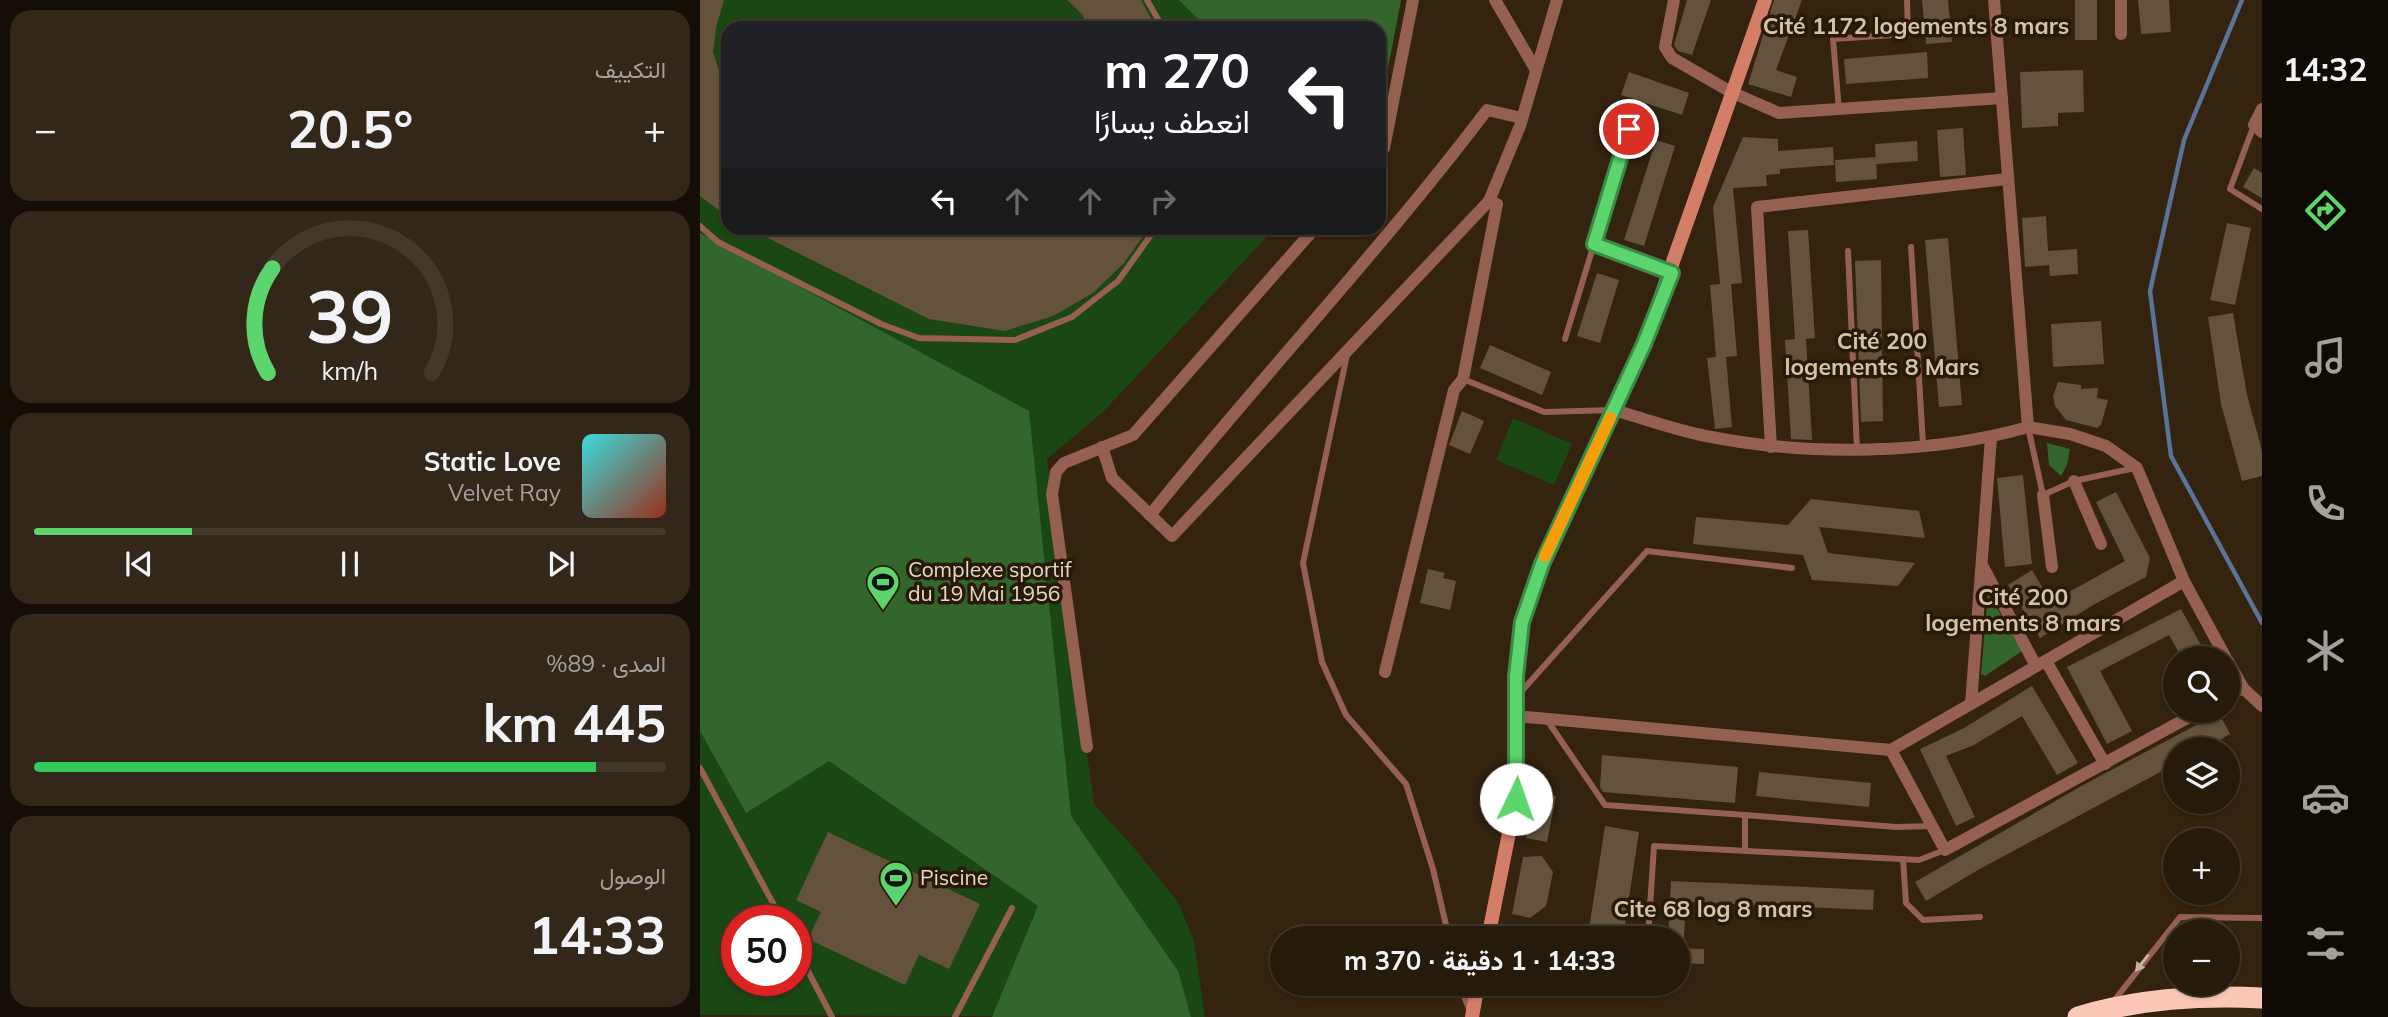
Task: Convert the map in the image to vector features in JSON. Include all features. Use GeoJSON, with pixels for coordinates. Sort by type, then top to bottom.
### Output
{"type":"FeatureCollection","features":[{"type":"Feature","properties":{"kind":"highway"},"geometry":{"type":"LineString","coordinates":[[2078,1017],[2109,1007],[2175,999],[2262,998]]}},
{"type":"Feature","properties":{"kind":"main road"},"geometry":{"type":"LineString","coordinates":[[1490,926],[1516,799],[1516,698],[1522,622],[1530,595],[1614,410],[1672,273],[1731,92],[1765,0]]}},
{"type":"Feature","properties":{"kind":"main road"},"geometry":{"type":"LineString","coordinates":[[1472,1017],[1476,996]]}},
{"type":"Feature","properties":{"kind":"street"},"geometry":{"type":"LineString","coordinates":[[1386,138],[1413,0]]}},
{"type":"Feature","properties":{"kind":"street"},"geometry":{"type":"LineString","coordinates":[[1495,0],[1536,71]]}},
{"type":"Feature","properties":{"kind":"street"},"geometry":{"type":"LineString","coordinates":[[1102,447],[1112,478],[1171,536],[1489,201],[1522,118],[1557,0]]}},
{"type":"Feature","properties":{"kind":"street"},"geometry":{"type":"LineString","coordinates":[[1674,0],[1665,47],[1672,58],[1731,92],[1779,113],[1839,112],[2002,98]]}},
{"type":"Feature","properties":{"kind":"street"},"geometry":{"type":"LineString","coordinates":[[1994,0],[2028,427]]}},
{"type":"Feature","properties":{"kind":"street"},"geometry":{"type":"LineString","coordinates":[[2121,34],[2122,0]]}},
{"type":"Feature","properties":{"kind":"street"},"geometry":{"type":"LineString","coordinates":[[2258,129],[2262,109]]}},
{"type":"Feature","properties":{"kind":"street"},"geometry":{"type":"LineString","coordinates":[[1386,235],[1442,170],[1487,110],[1522,118]]}},
{"type":"Feature","properties":{"kind":"street"},"geometry":{"type":"LineString","coordinates":[[1771,447],[1757,207],[2007,179]]}},
{"type":"Feature","properties":{"kind":"street"},"geometry":{"type":"LineString","coordinates":[[1385,671],[1454,390],[1463,379],[1497,204],[1489,201]]}},
{"type":"Feature","properties":{"kind":"street"},"geometry":{"type":"LineString","coordinates":[[1087,747],[1052,494],[1056,472],[1064,463],[1133,435],[1309,235]]}},
{"type":"Feature","properties":{"kind":"street"},"geometry":{"type":"LineString","coordinates":[[1150,515],[1226,419],[1386,235]]}},
{"type":"Feature","properties":{"kind":"street"},"geometry":{"type":"LineString","coordinates":[[1614,410],[1704,436],[1771,447],[1857,449],[1923,444],[1991,438],[2028,427],[2070,434],[2106,446],[2137,468],[2185,581],[2220,646]]}},
{"type":"Feature","properties":{"kind":"street"},"geometry":{"type":"LineString","coordinates":[[1971,704],[1991,438]]}},
{"type":"Feature","properties":{"kind":"street"},"geometry":{"type":"LineString","coordinates":[[2074,481],[2101,544]]}},
{"type":"Feature","properties":{"kind":"street"},"geometry":{"type":"LineString","coordinates":[[2043,495],[2052,567]]}},
{"type":"Feature","properties":{"kind":"street"},"geometry":{"type":"LineString","coordinates":[[1981,564],[2105,764]]}},
{"type":"Feature","properties":{"kind":"street"},"geometry":{"type":"LineString","coordinates":[[1516,716],[1891,750],[2185,581]]}},
{"type":"Feature","properties":{"kind":"street"},"geometry":{"type":"LineString","coordinates":[[2240,683],[2262,706]]}},
{"type":"Feature","properties":{"kind":"street"},"geometry":{"type":"LineString","coordinates":[[1891,750],[1945,850],[2179,723]]}},
{"type":"Feature","properties":{"kind":"lane"},"geometry":{"type":"LineString","coordinates":[[1147,0],[1159,21]]}},
{"type":"Feature","properties":{"kind":"lane"},"geometry":{"type":"LineString","coordinates":[[1839,112],[1833,39],[1908,34],[1907,0]]}},
{"type":"Feature","properties":{"kind":"lane"},"geometry":{"type":"LineString","coordinates":[[1565,339],[1629,129]]}},
{"type":"Feature","properties":{"kind":"lane"},"geometry":{"type":"LineString","coordinates":[[2258,129],[2230,190],[2262,209]]}},
{"type":"Feature","properties":{"kind":"lane"},"geometry":{"type":"LineString","coordinates":[[700,226],[718,242],[881,324],[919,338],[954,340],[1015,340],[1072,317],[1118,281],[1151,235]]}},
{"type":"Feature","properties":{"kind":"lane"},"geometry":{"type":"LineString","coordinates":[[1594,244],[1672,273]]}},
{"type":"Feature","properties":{"kind":"lane"},"geometry":{"type":"LineString","coordinates":[[1911,247],[1923,444]]}},
{"type":"Feature","properties":{"kind":"lane"},"geometry":{"type":"LineString","coordinates":[[1848,251],[1857,449]]}},
{"type":"Feature","properties":{"kind":"lane"},"geometry":{"type":"LineString","coordinates":[[1348,350],[1303,563],[1322,662],[1346,715],[1406,784],[1433,869],[1446,926]]}},
{"type":"Feature","properties":{"kind":"lane"},"geometry":{"type":"LineString","coordinates":[[1463,379],[1544,412],[1614,410]]}},
{"type":"Feature","properties":{"kind":"lane"},"geometry":{"type":"LineString","coordinates":[[2028,427],[2043,495],[2074,481],[2137,468]]}},
{"type":"Feature","properties":{"kind":"lane"},"geometry":{"type":"LineString","coordinates":[[1516,698],[1647,551],[1793,568]]}},
{"type":"Feature","properties":{"kind":"lane"},"geometry":{"type":"LineString","coordinates":[[1545,717],[1605,805],[1896,827],[1932,827]]}},
{"type":"Feature","properties":{"kind":"lane"},"geometry":{"type":"LineString","coordinates":[[700,768],[774,905]]}},
{"type":"Feature","properties":{"kind":"lane"},"geometry":{"type":"LineString","coordinates":[[1745,815],[1745,851]]}},
{"type":"Feature","properties":{"kind":"lane"},"geometry":{"type":"LineString","coordinates":[[1649,926],[1654,846],[1919,860],[1945,850]]}},
{"type":"Feature","properties":{"kind":"lane"},"geometry":{"type":"LineString","coordinates":[[1903,859],[1906,903],[1923,920],[1980,917]]}},
{"type":"Feature","properties":{"kind":"lane"},"geometry":{"type":"LineString","coordinates":[[955,1017],[1012,908]]}},
{"type":"Feature","properties":{"kind":"lane"},"geometry":{"type":"LineString","coordinates":[[2109,1007],[2180,917],[2262,918]]}},
{"type":"Feature","properties":{"kind":"lane"},"geometry":{"type":"LineString","coordinates":[[812,977],[834,1016]]}},
{"type":"Feature","properties":{"kind":"lane"},"geometry":{"type":"LineString","coordinates":[[1464,996],[1472,1017]]}},
{"type":"Feature","properties":{"kind":"green space","name":"Complexe sportif du 19 Mai 1956"},"geometry":{"type":"Polygon","coordinates":[[[700,0],[1401,0],[1386,78],[1386,21],[721,21],[721,235],[1268,235],[1103,412],[1047,459],[1094,804],[1178,902],[1194,941],[1205,1017],[700,1015],[700,0]]]}},
{"type":"Feature","properties":{"kind":"green space"},"geometry":{"type":"Polygon","coordinates":[[[1179,0],[1401,0],[1386,78],[1386,21],[1198,19],[1179,0]]]}},
{"type":"Feature","properties":{"kind":"green space"},"geometry":{"type":"Polygon","coordinates":[[[700,233],[1029,411],[1071,816],[1178,971],[1191,1017],[992,1017],[1038,906],[829,761],[746,813],[700,731],[700,233]]]}},
{"type":"Feature","properties":{"kind":"green space"},"geometry":{"type":"Polygon","coordinates":[[[1513,418],[1572,444],[1554,485],[1496,460],[1513,418]]]}},
{"type":"Feature","properties":{"kind":"green space"},"geometry":{"type":"Polygon","coordinates":[[[2047,443],[2070,449],[2067,465],[2061,476],[2049,465],[2047,443]]]}},
{"type":"Feature","properties":{"kind":"green space"},"geometry":{"type":"Polygon","coordinates":[[[1988,593],[2022,651],[1985,676],[1981,674],[1988,593]]]}},
{"type":"Feature","properties":{"kind":"building"},"geometry":{"type":"Polygon","coordinates":[[[700,0],[724,0],[713,52],[721,77],[721,212],[700,196],[700,0]]]}},
{"type":"Feature","properties":{"kind":"building"},"geometry":{"type":"Polygon","coordinates":[[[1067,0],[1141,0],[1152,21],[1085,21],[1082,14],[1067,0]]]}},
{"type":"Feature","properties":{"kind":"building"},"geometry":{"type":"Polygon","coordinates":[[[1687,0],[1711,0],[1692,55],[1678,51],[1674,45],[1687,0]]]}},
{"type":"Feature","properties":{"kind":"building"},"geometry":{"type":"Polygon","coordinates":[[[1774,0],[1802,0],[1776,70],[1797,77],[1791,97],[1748,84],[1774,0]]]}},
{"type":"Feature","properties":{"kind":"building"},"geometry":{"type":"Polygon","coordinates":[[[1922,0],[1948,0],[1952,42],[1926,44],[1922,0]]]}},
{"type":"Feature","properties":{"kind":"building"},"geometry":{"type":"Polygon","coordinates":[[[2075,0],[2097,0],[2097,40],[2075,40],[2075,0]]]}},
{"type":"Feature","properties":{"kind":"building"},"geometry":{"type":"Polygon","coordinates":[[[2138,0],[2169,0],[2171,32],[2141,34],[2138,0]]]}},
{"type":"Feature","properties":{"kind":"building"},"geometry":{"type":"Polygon","coordinates":[[[1927,52],[1928,78],[1846,84],[1844,59],[1927,52]]]}},
{"type":"Feature","properties":{"kind":"building"},"geometry":{"type":"Polygon","coordinates":[[[2083,70],[2084,112],[2058,113],[2058,126],[2022,128],[2020,72],[2083,70]]]}},
{"type":"Feature","properties":{"kind":"building"},"geometry":{"type":"Polygon","coordinates":[[[1629,72],[1689,93],[1682,115],[1621,95],[1629,72]]]}},
{"type":"Feature","properties":{"kind":"building"},"geometry":{"type":"Polygon","coordinates":[[[1963,128],[1966,175],[1940,177],[1937,130],[1963,128]]]}},
{"type":"Feature","properties":{"kind":"building"},"geometry":{"type":"Polygon","coordinates":[[[1743,137],[1778,139],[1778,151],[1833,147],[1834,165],[1780,169],[1780,174],[1766,175],[1767,186],[1733,188],[1742,283],[1731,284],[1737,356],[1726,357],[1732,427],[1715,429],[1707,358],[1716,357],[1710,285],[1720,284],[1713,207],[1743,137]]]}},
{"type":"Feature","properties":{"kind":"building"},"geometry":{"type":"Polygon","coordinates":[[[1656,140],[1675,146],[1644,246],[1624,240],[1656,140]]]}},
{"type":"Feature","properties":{"kind":"building"},"geometry":{"type":"Polygon","coordinates":[[[1917,141],[1918,161],[1876,164],[1875,144],[1917,141]]]}},
{"type":"Feature","properties":{"kind":"building"},"geometry":{"type":"Polygon","coordinates":[[[1876,157],[1877,179],[1836,182],[1835,160],[1876,157]]]}},
{"type":"Feature","properties":{"kind":"building"},"geometry":{"type":"Polygon","coordinates":[[[2254,168],[2262,173],[2262,198],[2243,187],[2254,168]]]}},
{"type":"Feature","properties":{"kind":"building"},"geometry":{"type":"Polygon","coordinates":[[[2046,216],[2048,251],[2077,249],[2078,274],[2050,276],[2049,265],[2025,267],[2022,218],[2046,216]]]}},
{"type":"Feature","properties":{"kind":"building"},"geometry":{"type":"Polygon","coordinates":[[[2227,223],[2251,228],[2235,305],[2210,300],[2227,223]]]}},
{"type":"Feature","properties":{"kind":"building"},"geometry":{"type":"Polygon","coordinates":[[[1808,230],[1815,338],[1806,339],[1812,440],[1791,439],[1785,340],[1795,339],[1788,231],[1808,230]]]}},
{"type":"Feature","properties":{"kind":"building"},"geometry":{"type":"Polygon","coordinates":[[[762,235],[1144,235],[1124,263],[1093,293],[1053,316],[1005,331],[929,319],[762,235]]]}},
{"type":"Feature","properties":{"kind":"building"},"geometry":{"type":"Polygon","coordinates":[[[1948,238],[1962,405],[1939,407],[1925,240],[1948,238]]]}},
{"type":"Feature","properties":{"kind":"building"},"geometry":{"type":"Polygon","coordinates":[[[1881,260],[1883,421],[1861,422],[1855,261],[1881,260]]]}},
{"type":"Feature","properties":{"kind":"building"},"geometry":{"type":"Polygon","coordinates":[[[1597,273],[1619,280],[1600,343],[1577,336],[1597,273]]]}},
{"type":"Feature","properties":{"kind":"building"},"geometry":{"type":"Polygon","coordinates":[[[2233,313],[2247,395],[2262,451],[2262,476],[2242,481],[2221,404],[2208,317],[2233,313]]]}},
{"type":"Feature","properties":{"kind":"building"},"geometry":{"type":"Polygon","coordinates":[[[2101,321],[2104,364],[2053,367],[2051,324],[2101,321]]]}},
{"type":"Feature","properties":{"kind":"building"},"geometry":{"type":"Polygon","coordinates":[[[1490,345],[1551,372],[1542,395],[1480,368],[1490,345]]]}},
{"type":"Feature","properties":{"kind":"building"},"geometry":{"type":"Polygon","coordinates":[[[2058,382],[2081,385],[2081,389],[2098,388],[2097,398],[2108,400],[2101,425],[2097,428],[2066,420],[2055,406],[2053,396],[2058,382]]]}},
{"type":"Feature","properties":{"kind":"building"},"geometry":{"type":"Polygon","coordinates":[[[1462,411],[1484,421],[1470,454],[1449,445],[1462,411]]]}},
{"type":"Feature","properties":{"kind":"building"},"geometry":{"type":"Polygon","coordinates":[[[2023,475],[2032,564],[2005,567],[1997,478],[2023,475]]]}},
{"type":"Feature","properties":{"kind":"building"},"geometry":{"type":"Polygon","coordinates":[[[2116,492],[2150,558],[2146,577],[2093,605],[2040,638],[2008,585],[2032,570],[2051,602],[2125,561],[2096,502],[2116,492]]]}},
{"type":"Feature","properties":{"kind":"building"},"geometry":{"type":"Polygon","coordinates":[[[1811,499],[1919,511],[1925,538],[1819,527],[1828,553],[1915,563],[1898,586],[1812,580],[1803,555],[1693,544],[1696,517],[1788,525],[1811,499]]]}},
{"type":"Feature","properties":{"kind":"building"},"geometry":{"type":"Polygon","coordinates":[[[1428,569],[1445,573],[1443,578],[1456,581],[1450,610],[1420,603],[1428,569]]]}},
{"type":"Feature","properties":{"kind":"building"},"geometry":{"type":"Polygon","coordinates":[[[2181,609],[2201,646],[2175,646],[2169,635],[2100,671],[2132,731],[2107,744],[2067,667],[2181,609]]]}},
{"type":"Feature","properties":{"kind":"building"},"geometry":{"type":"Polygon","coordinates":[[[2032,686],[2078,763],[2057,775],[2022,716],[1974,745],[1946,756],[1975,817],[1956,826],[1920,749],[1964,728],[2032,686]]]}},
{"type":"Feature","properties":{"kind":"building"},"geometry":{"type":"Polygon","coordinates":[[[2200,723],[2224,723],[2230,734],[2225,737],[2174,737],[2200,723]]]}},
{"type":"Feature","properties":{"kind":"building"},"geometry":{"type":"Polygon","coordinates":[[[2163,743],[2163,770],[1926,901],[1915,882],[2085,784],[2163,743]]]}},
{"type":"Feature","properties":{"kind":"building"},"geometry":{"type":"Polygon","coordinates":[[[1602,755],[1738,767],[1735,803],[1603,792],[1600,787],[1602,755]]]}},
{"type":"Feature","properties":{"kind":"building"},"geometry":{"type":"Polygon","coordinates":[[[1759,772],[1871,783],[1869,807],[1756,796],[1759,772]]]}},
{"type":"Feature","properties":{"kind":"building"},"geometry":{"type":"Polygon","coordinates":[[[1535,792],[1556,796],[1547,842],[1526,838],[1535,792]]]}},
{"type":"Feature","properties":{"kind":"building"},"geometry":{"type":"Polygon","coordinates":[[[1605,826],[1639,832],[1625,926],[1589,926],[1605,826]]]}},
{"type":"Feature","properties":{"kind":"building","name":"Piscine"},"geometry":{"type":"Polygon","coordinates":[[[828,832],[980,904],[949,969],[919,955],[905,985],[812,941],[812,931],[821,912],[812,908],[812,905],[796,900],[828,832]]]}},
{"type":"Feature","properties":{"kind":"building"},"geometry":{"type":"Polygon","coordinates":[[[1542,856],[1553,872],[1546,906],[1530,918],[1512,914],[1523,857],[1542,856]]]}},
{"type":"Feature","properties":{"kind":"building"},"geometry":{"type":"Polygon","coordinates":[[[1671,881],[1874,890],[1873,910],[1686,902],[1685,926],[1669,926],[1671,881]]]}},
{"type":"Feature","properties":{"kind":"building"},"geometry":{"type":"Polygon","coordinates":[[[1690,948],[1704,949],[1704,964],[1690,963],[1690,948]]]}},
{"type":"Feature","properties":{"kind":"waterway"},"geometry":{"type":"LineString","coordinates":[[2242,0],[2184,140],[2150,291],[2171,456],[2262,623]]}},
{"type":"Feature","properties":{"kind":"slow traffic"},"geometry":{"type":"LineString","coordinates":[[1545,556],[1610,418]]}},
{"type":"Feature","properties":{"kind":"place","name":"Complexe sportif du 19 Mai 1956"},"geometry":{"type":"Point","coordinates":[883,612]}},
{"type":"Feature","properties":{"kind":"place","name":"Piscine"},"geometry":{"type":"Point","coordinates":[896,908]}},
{"type":"Feature","properties":{"kind":"district","name":"Cité 1172 logements 8 mars"},"geometry":{"type":"Point","coordinates":[1916,26]}},
{"type":"Feature","properties":{"kind":"district","name":"Cité 200 logements 8 Mars"},"geometry":{"type":"Point","coordinates":[1882,354]}},
{"type":"Feature","properties":{"kind":"district","name":"Cité 200 logements 8 mars"},"geometry":{"type":"Point","coordinates":[2023,610]}},
{"type":"Feature","properties":{"kind":"district","name":"Cite 68 log 8 mars"},"geometry":{"type":"Point","coordinates":[1713,909]}},
{"type":"Feature","properties":{"kind":"route"},"geometry":{"type":"LineString","coordinates":[[1516,799],[1516,676],[1522,622],[1530,595],[1644,344],[1672,273],[1594,244],[1629,129]]}}]}
